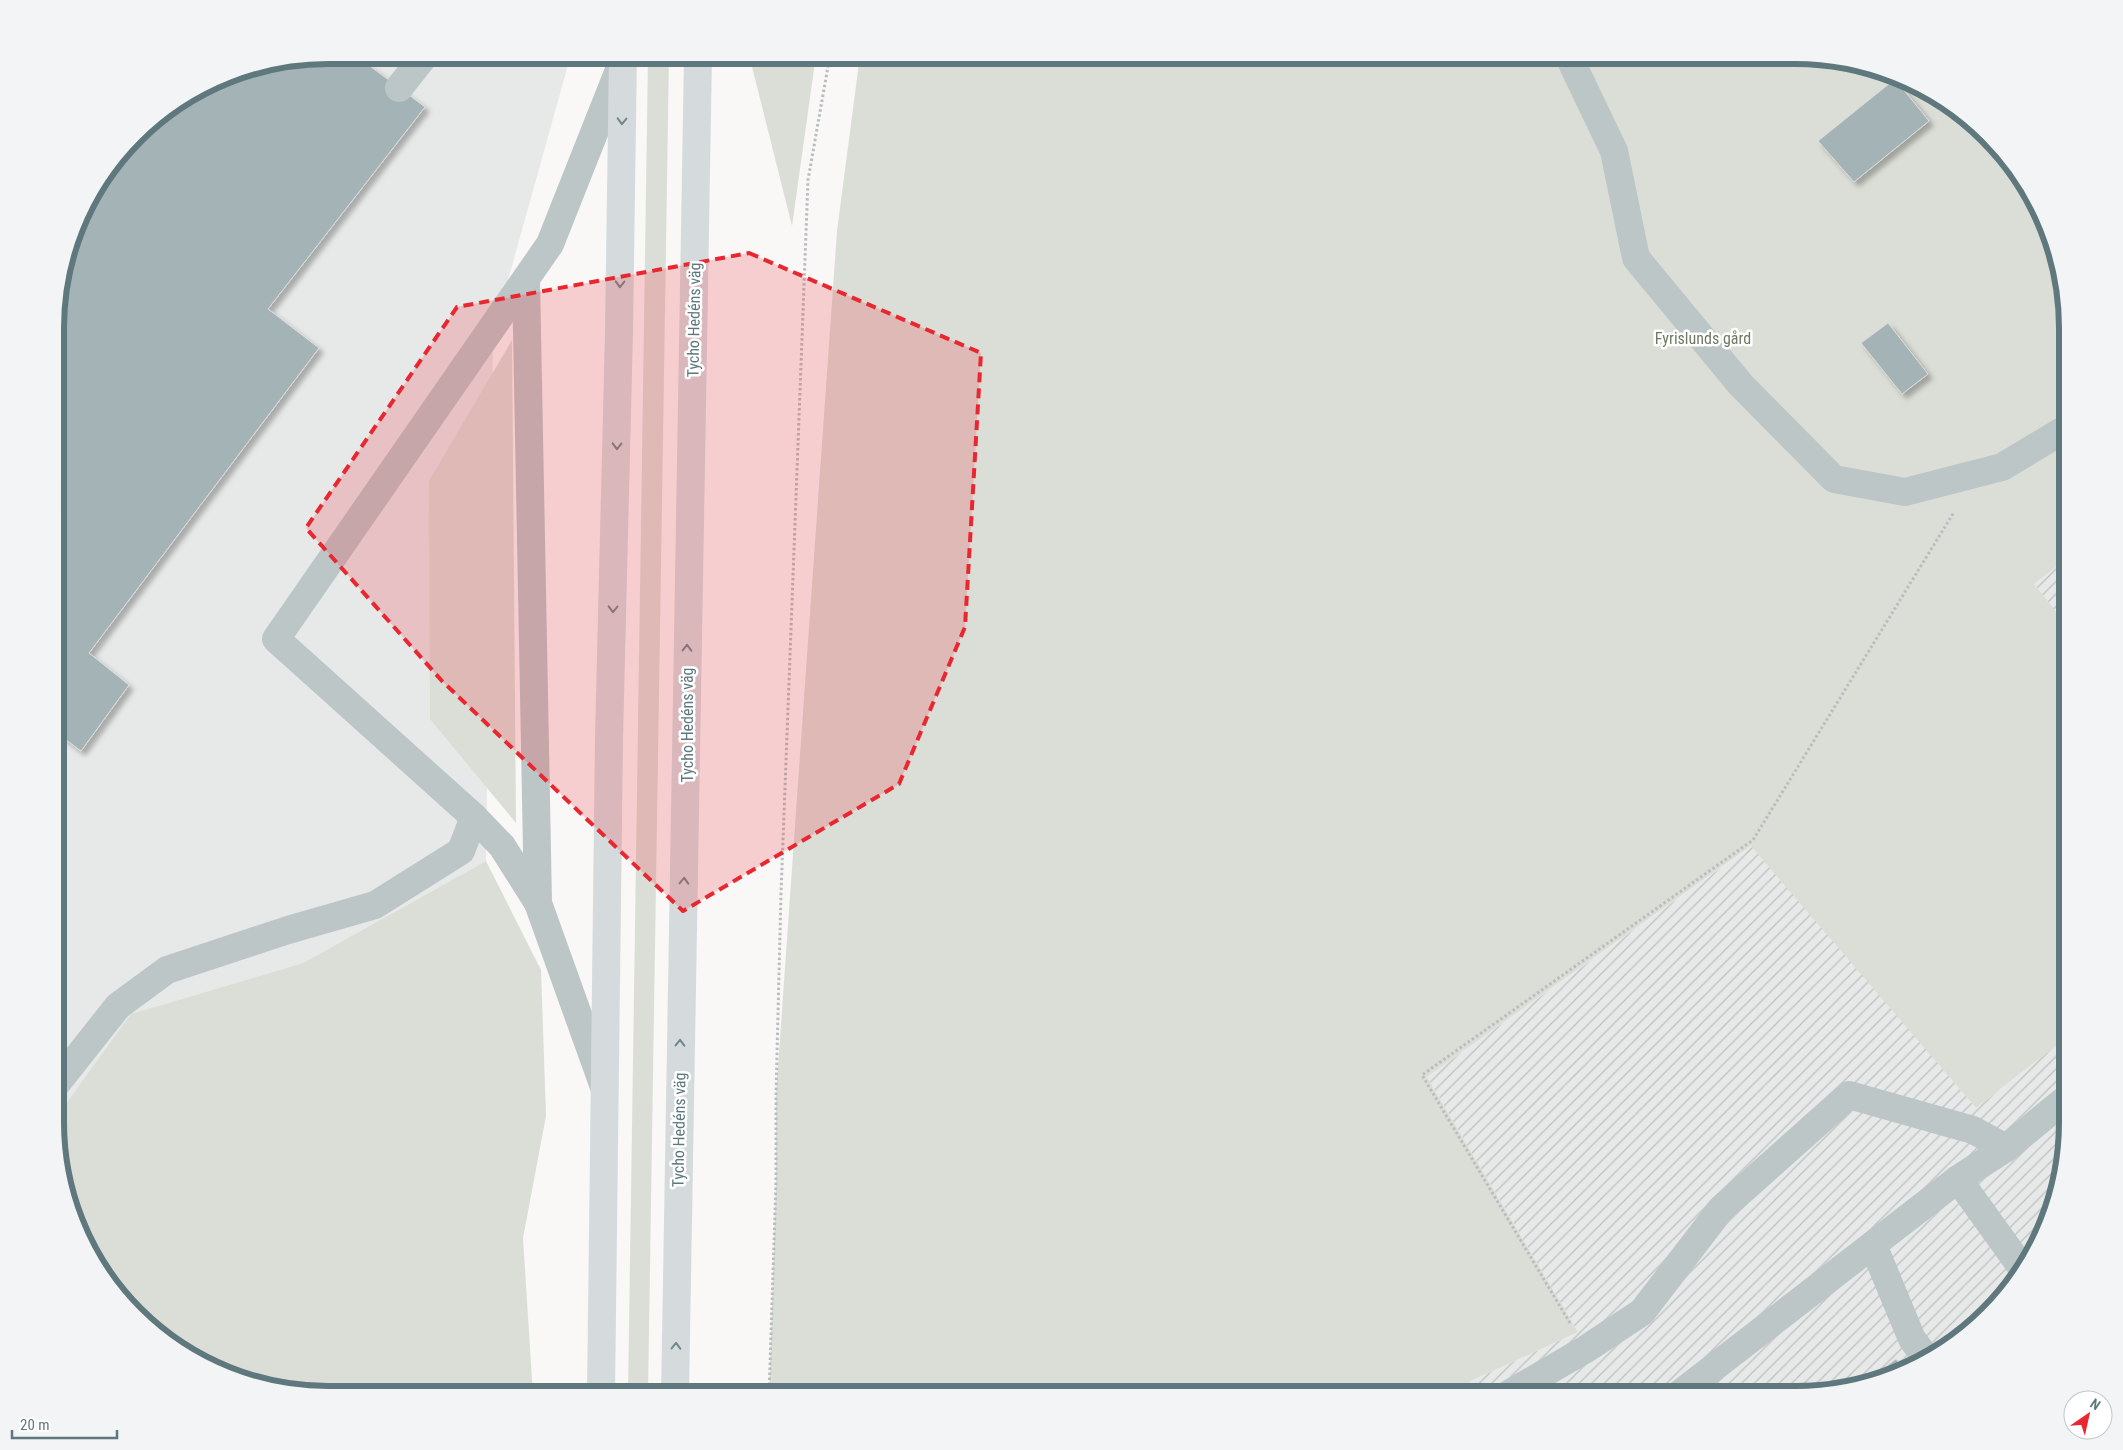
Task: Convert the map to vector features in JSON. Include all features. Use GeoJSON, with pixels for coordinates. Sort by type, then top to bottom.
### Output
{"type":"FeatureCollection","features":[{"type":"Feature","properties":{"kind":"main road"},"geometry":{"type":"LineString","coordinates":[[601,1386],[609,738],[619,331],[623,64]]}},
{"type":"Feature","properties":{"kind":"main road","name":"Tycho Hedéns väg"},"geometry":{"type":"LineString","coordinates":[[675,1386],[698,64]]}},
{"type":"Feature","properties":{"kind":"lane"},"geometry":{"type":"LineString","coordinates":[[399,88],[418,64]]}},
{"type":"Feature","properties":{"kind":"lane"},"geometry":{"type":"LineString","coordinates":[[605,1088],[538,903],[502,846],[474,818],[276,639],[550,244],[620,64]]}},
{"type":"Feature","properties":{"kind":"lane"},"geometry":{"type":"LineString","coordinates":[[1572,64],[1614,151],[1636,258],[1741,385],[1834,478],[1904,492],[2002,467],[2059,433]]}},
{"type":"Feature","properties":{"kind":"lane"},"geometry":{"type":"LineString","coordinates":[[526,279],[538,903]]}},
{"type":"Feature","properties":{"kind":"lane"},"geometry":{"type":"LineString","coordinates":[[64,1074],[118,1006],[167,970],[288,930],[375,905],[461,851],[474,818]]}},
{"type":"Feature","properties":{"kind":"lane"},"geometry":{"type":"LineString","coordinates":[[1522,1386],[1586,1349],[1642,1312],[1721,1209],[1849,1095],[1973,1130],[2006,1148]]}},
{"type":"Feature","properties":{"kind":"lane"},"geometry":{"type":"LineString","coordinates":[[1690,1386],[1958,1179],[2006,1148],[2059,1105]]}},
{"type":"Feature","properties":{"kind":"lane"},"geometry":{"type":"LineString","coordinates":[[1958,1179],[2019,1263]]}},
{"type":"Feature","properties":{"kind":"lane"},"geometry":{"type":"LineString","coordinates":[[1873,1245],[1912,1339],[1923,1353]]}},
{"type":"Feature","properties":{"kind":"path"},"geometry":{"type":"LineString","coordinates":[[769,1386],[776,1182],[780,893],[808,189],[829,64]]}},
{"type":"Feature","properties":{"kind":"path"},"geometry":{"type":"LineString","coordinates":[[1586,1349],[1422,1075],[1753,840],[1978,473]]}},
{"type":"Feature","properties":{"kind":"highlighted area"},"geometry":{"type":"Polygon","coordinates":[[[749,253],[981,353],[965,627],[899,784],[683,911],[442,681],[306,528],[457,307],[749,253]]]}},
{"type":"Feature","properties":{"kind":"shaded area"},"geometry":{"type":"Polygon","coordinates":[[[311,64],[568,64],[493,334],[486,861],[303,963],[132,1014],[64,1106],[64,311],[73,260],[91,211],[118,167],[154,129],[196,99],[243,78],[277,69],[311,64]]]}},
{"type":"Feature","properties":{"kind":"shaded area"},"geometry":{"type":"Polygon","coordinates":[[[2059,562],[2059,616],[2034,584],[2059,562]]]}},
{"type":"Feature","properties":{"kind":"shaded area"},"geometry":{"type":"Polygon","coordinates":[[[1753,845],[1976,1108],[2059,1043],[2059,1139],[2050,1190],[2039,1223],[2024,1254],[2005,1283],[1982,1309],[1956,1332],[1927,1351],[1896,1366],[1863,1377],[1812,1386],[1460,1386],[1578,1332],[1427,1077],[1753,845]]]}},
{"type":"Feature","properties":{"kind":"green space"},"geometry":{"type":"Polygon","coordinates":[[[648,64],[669,64],[648,1386],[628,1386],[648,64]]]}},
{"type":"Feature","properties":{"kind":"green space"},"geometry":{"type":"Polygon","coordinates":[[[751,64],[815,64],[792,226],[751,64]]]}},
{"type":"Feature","properties":{"kind":"green space","name":"Fyrislunds gård"},"geometry":{"type":"Polygon","coordinates":[[[859,64],[1812,64],[1846,69],[1880,78],[1912,91],[1942,108],[1982,141],[2015,181],[2032,211],[2045,243],[2057,294],[2059,311],[2059,564],[2034,584],[2059,615],[2059,1043],[1976,1108],[1751,846],[1427,1077],[1578,1332],[1460,1386],[769,1386],[776,1182],[776,1095],[837,231],[859,64]]]}},
{"type":"Feature","properties":{"kind":"green space"},"geometry":{"type":"Polygon","coordinates":[[[512,340],[516,823],[430,719],[429,481],[512,340]]]}},
{"type":"Feature","properties":{"kind":"green space"},"geometry":{"type":"Polygon","coordinates":[[[486,861],[541,970],[546,1116],[523,1238],[532,1386],[311,1386],[277,1381],[243,1372],[211,1359],[167,1332],[129,1296],[99,1254],[84,1223],[73,1190],[64,1139],[64,1106],[131,1014],[303,963],[486,861]]]}},
{"type":"Feature","properties":{"kind":"building"},"geometry":{"type":"Polygon","coordinates":[[[311,64],[367,64],[425,107],[268,309],[319,348],[89,653],[129,685],[81,751],[64,738],[64,311],[73,260],[84,227],[108,181],[129,154],[167,118],[196,99],[243,78],[277,69],[311,64]]]}},
{"type":"Feature","properties":{"kind":"building"},"geometry":{"type":"Polygon","coordinates":[[[1891,82],[1901,86],[1929,121],[1854,182],[1818,141],[1891,82]]]}},
{"type":"Feature","properties":{"kind":"building"},"geometry":{"type":"Polygon","coordinates":[[[1888,323],[1928,374],[1902,394],[1861,343],[1888,323]]]}},
{"type":"Feature","properties":{"kind":"building"},"geometry":{"type":"Polygon","coordinates":[[[1896,1359],[1900,1364],[1896,1366],[1878,1373],[1896,1359]]]}}]}
